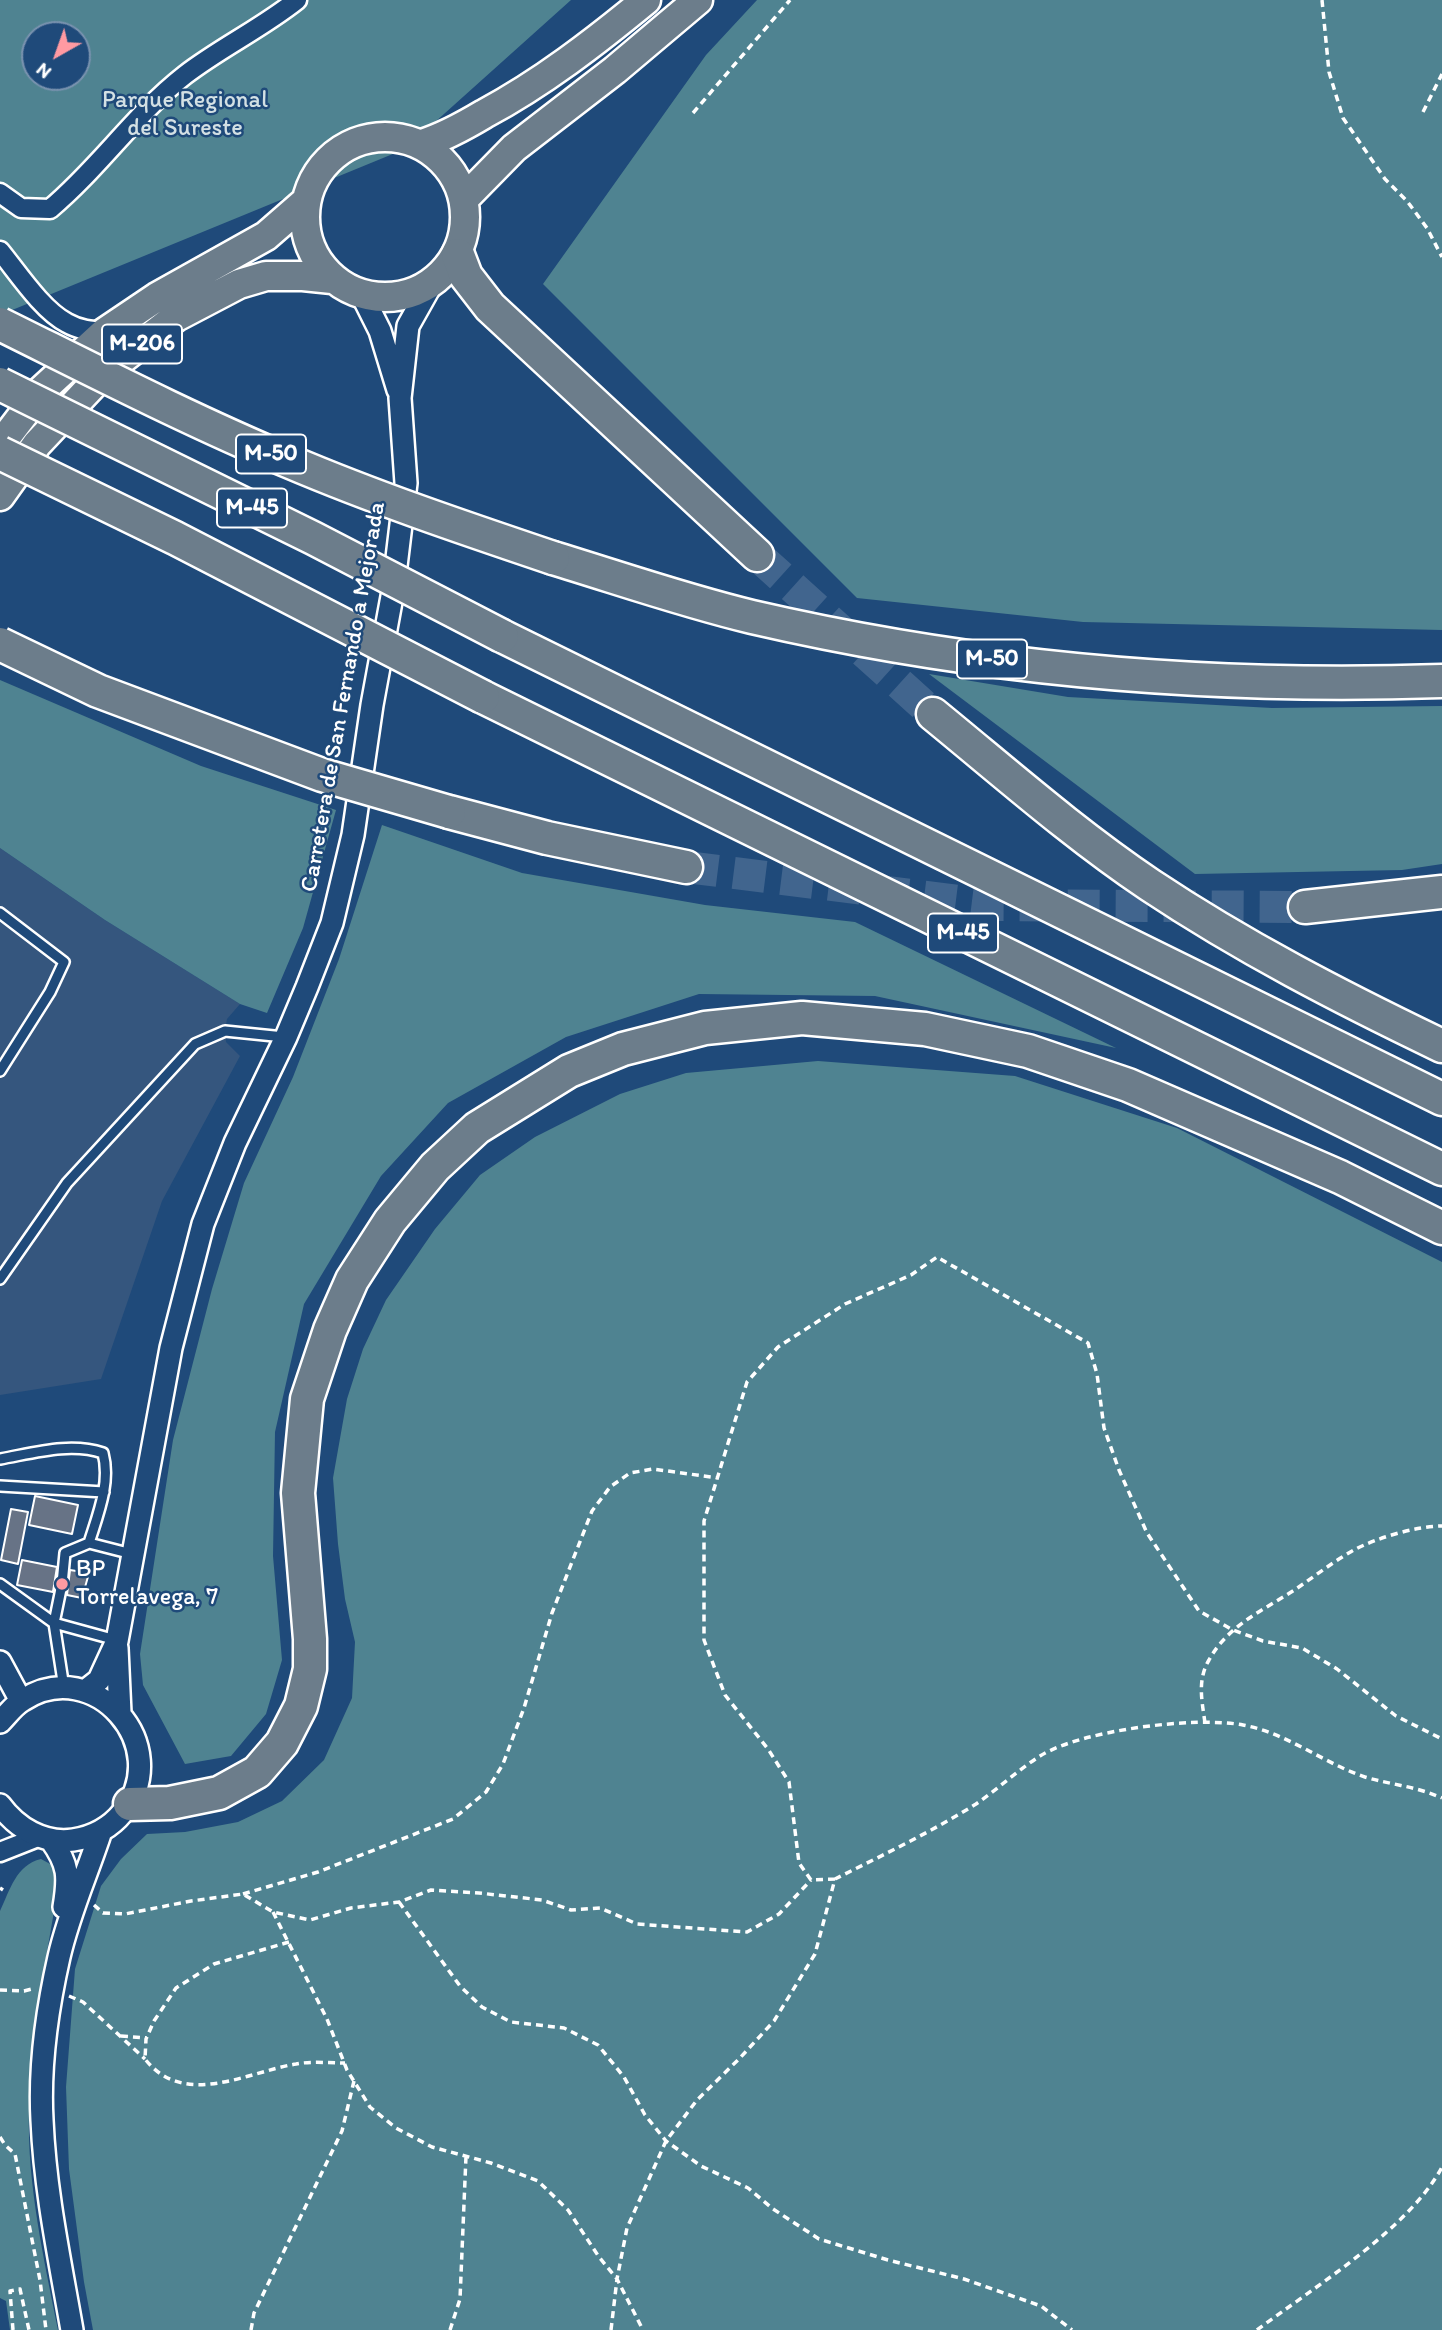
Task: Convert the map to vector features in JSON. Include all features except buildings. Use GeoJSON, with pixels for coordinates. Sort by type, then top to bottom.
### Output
{"type":"FeatureCollection","features":[{"type":"Feature","properties":{"kind":"highway"},"geometry":{"type":"LineString","coordinates":[[458,255],[466,276],[490,307],[757,555]]}},
{"type":"Feature","properties":{"kind":"highway","name":"M-50"},"geometry":{"type":"LineString","coordinates":[[0,324],[163,405],[288,461],[427,516],[553,558],[750,616],[903,646],[1046,666],[1195,679],[1343,684],[1442,681]]}},
{"type":"Feature","properties":{"kind":"highway","name":"M-45"},"geometry":{"type":"LineString","coordinates":[[0,384],[313,538],[502,636],[1442,1099]]}},
{"type":"Feature","properties":{"kind":"highway","name":"M-45"},"geometry":{"type":"LineString","coordinates":[[0,453],[175,538],[483,697],[1442,1170]]}},
{"type":"Feature","properties":{"kind":"highway"},"geometry":{"type":"LineString","coordinates":[[0,644],[98,691],[297,766],[449,813],[547,838],[686,867]]}},
{"type":"Feature","properties":{"kind":"highway"},"geometry":{"type":"LineString","coordinates":[[933,714],[1048,809],[1149,884],[1247,945],[1356,1005],[1442,1046]]}},
{"type":"Feature","properties":{"kind":"highway"},"geometry":{"type":"LineString","coordinates":[[1305,907],[1442,892]]}},
{"type":"Feature","properties":{"kind":"highway"},"geometry":{"type":"LineString","coordinates":[[130,1804],[170,1803],[219,1793],[257,1772],[282,1743],[301,1706],[310,1669],[298,1493],[307,1399],[330,1329],[352,1280],[377,1240],[435,1167],[477,1128],[569,1071],[623,1049],[705,1028],[802,1018],[925,1029],[1028,1051],[1128,1085],[1340,1177],[1442,1228]]}},
{"type":"Feature","properties":{"kind":"main road"},"geometry":{"type":"LineString","coordinates":[[422,144],[442,138],[511,100],[600,38],[646,0]]}},
{"type":"Feature","properties":{"kind":"main road"},"geometry":{"type":"LineString","coordinates":[[465,198],[513,148],[615,70],[698,0]]}},
{"type":"Feature","properties":{"kind":"main road","name":"M-206"},"geometry":{"type":"LineString","coordinates":[[0,445],[42,390],[105,332],[157,297],[266,236],[305,202],[323,164],[352,142],[383,136],[422,144],[452,170],[465,198],[466,229],[458,255],[431,285],[396,298],[362,295],[332,279],[303,276],[266,276],[239,284],[176,317],[104,373],[37,444],[0,496]]}},
{"type":"Feature","properties":{"kind":"main road","name":"M-206"},"geometry":{"type":"LineString","coordinates":[[305,202],[306,237],[315,258],[332,279]]}},
{"type":"Feature","properties":{"kind":"street"},"geometry":{"type":"LineString","coordinates":[[0,193],[21,208],[50,209],[77,186],[141,117],[185,76],[297,0]]}},
{"type":"Feature","properties":{"kind":"street"},"geometry":{"type":"LineString","coordinates":[[0,251],[42,302],[66,323],[84,330],[105,332]]}},
{"type":"Feature","properties":{"kind":"street"},"geometry":{"type":"LineString","coordinates":[[400,398],[408,326],[431,285]]}},
{"type":"Feature","properties":{"kind":"street"},"geometry":{"type":"LineString","coordinates":[[362,295],[380,331],[400,398]]}},
{"type":"Feature","properties":{"kind":"street"},"geometry":{"type":"LineString","coordinates":[[42,302],[53,330],[54,353],[42,390]]}},
{"type":"Feature","properties":{"kind":"street","name":"Carretera de San Fernando a Mejorada"},"geometry":{"type":"LineString","coordinates":[[117,1641],[171,1348],[203,1224],[235,1143],[286,1037],[331,923],[352,835],[393,591],[407,483],[400,398]]}},
{"type":"Feature","properties":{"kind":"street"},"geometry":{"type":"LineString","coordinates":[[117,1641],[120,1713]]}},
{"type":"Feature","properties":{"kind":"street"},"geometry":{"type":"LineString","coordinates":[[0,1722],[21,1701],[36,1693],[75,1689],[99,1679],[117,1641]]}},
{"type":"Feature","properties":{"kind":"street"},"geometry":{"type":"LineString","coordinates":[[0,1661],[21,1701]]}},
{"type":"Feature","properties":{"kind":"street"},"geometry":{"type":"LineString","coordinates":[[0,1805],[15,1823],[45,1838],[65,1841],[84,1838],[101,1831],[117,1820],[130,1804],[139,1778],[140,1759],[131,1729],[120,1713],[104,1700],[75,1689]]}},
{"type":"Feature","properties":{"kind":"street"},"geometry":{"type":"LineString","coordinates":[[59,1956],[78,1892],[101,1831]]}},
{"type":"Feature","properties":{"kind":"street"},"geometry":{"type":"LineString","coordinates":[[0,1852],[45,1838]]}},
{"type":"Feature","properties":{"kind":"street"},"geometry":{"type":"LineString","coordinates":[[45,1838],[63,1857],[68,1873],[59,1956],[45,2032],[41,2119],[46,2176],[72,2330]]}},
{"type":"Feature","properties":{"kind":"lane"},"geometry":{"type":"LineString","coordinates":[[0,913],[64,962],[50,992],[0,1070]]}},
{"type":"Feature","properties":{"kind":"lane"},"geometry":{"type":"LineString","coordinates":[[0,1279],[67,1183],[195,1044],[225,1031],[286,1037]]}},
{"type":"Feature","properties":{"kind":"lane"},"geometry":{"type":"LineString","coordinates":[[0,1459],[87,1447],[103,1453],[108,1469],[89,1543]]}},
{"type":"Feature","properties":{"kind":"lane"},"geometry":{"type":"LineString","coordinates":[[0,1486],[104,1492]]}},
{"type":"Feature","properties":{"kind":"lane"},"geometry":{"type":"LineString","coordinates":[[75,1689],[54,1623],[65,1553],[89,1543],[132,1554]]}},
{"type":"Feature","properties":{"kind":"lane"},"geometry":{"type":"LineString","coordinates":[[0,1584],[54,1623],[117,1641]]}},
{"type":"Feature","properties":{"kind":"path"},"geometry":{"type":"LineString","coordinates":[[693,113],[790,0]]}},
{"type":"Feature","properties":{"kind":"path"},"geometry":{"type":"LineString","coordinates":[[1322,0],[1329,72],[1343,118],[1385,179],[1407,201],[1427,228],[1442,257]]}},
{"type":"Feature","properties":{"kind":"path"},"geometry":{"type":"LineString","coordinates":[[1423,112],[1442,74]]}},
{"type":"Feature","properties":{"kind":"path"},"geometry":{"type":"LineString","coordinates":[[811,1880],[799,1863],[789,1782],[768,1749],[725,1695],[704,1640],[705,1521],[747,1382],[778,1348],[845,1304],[911,1275],[937,1258],[1088,1343],[1097,1374],[1104,1428],[1147,1533],[1199,1611],[1233,1630],[1263,1641],[1302,1648],[1336,1669],[1396,1717],[1442,1739]]}},
{"type":"Feature","properties":{"kind":"path"},"geometry":{"type":"LineString","coordinates":[[78,1892],[103,1913],[125,1914],[243,1894],[318,1872],[453,1819],[486,1793],[503,1763],[524,1708],[552,1613],[592,1511],[610,1487],[630,1473],[653,1469],[718,1478]]}},
{"type":"Feature","properties":{"kind":"path"},"geometry":{"type":"LineString","coordinates":[[1205,1723],[1200,1685],[1208,1660],[1233,1630],[1250,1616],[1355,1549],[1422,1528],[1442,1526]]}},
{"type":"Feature","properties":{"kind":"path"},"geometry":{"type":"LineString","coordinates":[[243,1894],[273,1912],[310,1920],[351,1908],[399,1902],[431,1890],[542,1900],[571,1910],[600,1908],[637,1924],[747,1933],[779,1914],[811,1880],[835,1879],[910,1841],[976,1803],[1042,1755],[1089,1736],[1150,1726],[1205,1723],[1243,1725],[1289,1741],[1365,1777],[1420,1788],[1442,1798]]}},
{"type":"Feature","properties":{"kind":"path"},"geometry":{"type":"LineString","coordinates":[[611,2330],[627,2228],[666,2141],[697,2100],[774,2021],[815,1954],[835,1879]]}},
{"type":"Feature","properties":{"kind":"path"},"geometry":{"type":"LineString","coordinates":[[399,1902],[460,1986],[482,2007],[511,2022],[564,2028],[598,2045],[624,2077],[645,2115],[666,2141],[701,2166],[748,2188],[819,2239],[964,2279],[1041,2306],[1072,2330]]}},
{"type":"Feature","properties":{"kind":"path"},"geometry":{"type":"LineString","coordinates":[[273,1912],[327,2018],[345,2063],[370,2107],[396,2128],[432,2147],[538,2181],[568,2210],[617,2279],[643,2330]]}},
{"type":"Feature","properties":{"kind":"path"},"geometry":{"type":"LineString","coordinates":[[145,2059],[147,2038],[154,2021],[176,1988],[214,1964],[289,1942]]}},
{"type":"Feature","properties":{"kind":"path"},"geometry":{"type":"LineString","coordinates":[[0,1990],[41,1990]]}},
{"type":"Feature","properties":{"kind":"path"},"geometry":{"type":"LineString","coordinates":[[64,1995],[83,2002],[145,2059],[155,2072],[172,2081],[219,2084],[297,2063],[345,2063]]}},
{"type":"Feature","properties":{"kind":"path"},"geometry":{"type":"LineString","coordinates":[[119,2036],[147,2038]]}},
{"type":"Feature","properties":{"kind":"path"},"geometry":{"type":"LineString","coordinates":[[251,2330],[254,2313],[342,2132],[354,2081]]}},
{"type":"Feature","properties":{"kind":"path"},"geometry":{"type":"LineString","coordinates":[[0,2137],[15,2154],[40,2280],[46,2330]]}},
{"type":"Feature","properties":{"kind":"path"},"geometry":{"type":"LineString","coordinates":[[450,2330],[460,2299],[466,2156]]}},
{"type":"Feature","properties":{"kind":"path"},"geometry":{"type":"LineString","coordinates":[[1257,2330],[1354,2258],[1409,2212],[1442,2167]]}},
{"type":"Feature","properties":{"kind":"path"},"geometry":{"type":"LineString","coordinates":[[13,2330],[10,2291],[20,2289],[29,2330]]}},
{"type":"Feature","properties":{"kind":"shaded area"},"geometry":{"type":"Polygon","coordinates":[[[0,848],[105,920],[240,1004],[227,1019],[225,1031],[226,1042],[240,1056],[162,1201],[101,1379],[0,1395],[0,848]]]}},
{"type":"Feature","properties":{"kind":"green space","name":"Parque Regional del Sureste"},"geometry":{"type":"Polygon","coordinates":[[[0,0],[571,0],[405,149],[0,315],[0,0]]]}},
{"type":"Feature","properties":{"kind":"green space"},"geometry":{"type":"Polygon","coordinates":[[[757,0],[1442,0],[1442,630],[1083,622],[857,598],[543,284],[706,55],[757,0]]]}},
{"type":"Feature","properties":{"kind":"green space"},"geometry":{"type":"Polygon","coordinates":[[[929,674],[1068,697],[1272,708],[1442,706],[1442,864],[1402,870],[1195,874],[929,674]]]}},
{"type":"Feature","properties":{"kind":"green space"},"geometry":{"type":"Polygon","coordinates":[[[0,680],[201,766],[336,810],[303,928],[267,1013],[240,1004],[105,920],[0,848],[0,680]]]}},
{"type":"Feature","properties":{"kind":"green space"},"geometry":{"type":"Polygon","coordinates":[[[382,825],[522,873],[705,905],[855,922],[1116,1048],[875,996],[699,994],[566,1037],[448,1103],[381,1176],[304,1304],[275,1432],[273,1556],[282,1660],[266,1714],[231,1756],[185,1764],[143,1685],[140,1654],[173,1440],[212,1289],[244,1183],[293,1077],[339,959],[382,825]]]}},
{"type":"Feature","properties":{"kind":"green space"},"geometry":{"type":"Polygon","coordinates":[[[818,1061],[1015,1076],[1177,1128],[1442,1262],[1442,2330],[93,2330],[69,2169],[66,2087],[75,1969],[101,1886],[121,1859],[147,1834],[185,1832],[238,1822],[282,1801],[324,1760],[352,1698],[355,1642],[345,1599],[333,1478],[347,1399],[363,1349],[386,1300],[435,1229],[480,1175],[535,1137],[620,1094],[686,1073],[818,1061]]]}},
{"type":"Feature","properties":{"kind":"green space"},"geometry":{"type":"Polygon","coordinates":[[[41,1859],[52,1865],[56,1880],[56,1900],[35,2032],[29,2139],[38,2222],[58,2330],[10,2330],[6,2301],[0,2298],[0,1911],[20,1873],[32,1862],[41,1859]]]}},
{"type":"Feature","properties":{"kind":"tunnel"},"geometry":{"type":"LineString","coordinates":[[757,555],[933,714]]}},
{"type":"Feature","properties":{"kind":"tunnel"},"geometry":{"type":"LineString","coordinates":[[686,867],[992,905],[1305,907]]}},
{"type":"Feature","properties":{"kind":"place","name":"BP Torrelavega, 7"},"geometry":{"type":"Point","coordinates":[62,1584]}}]}
